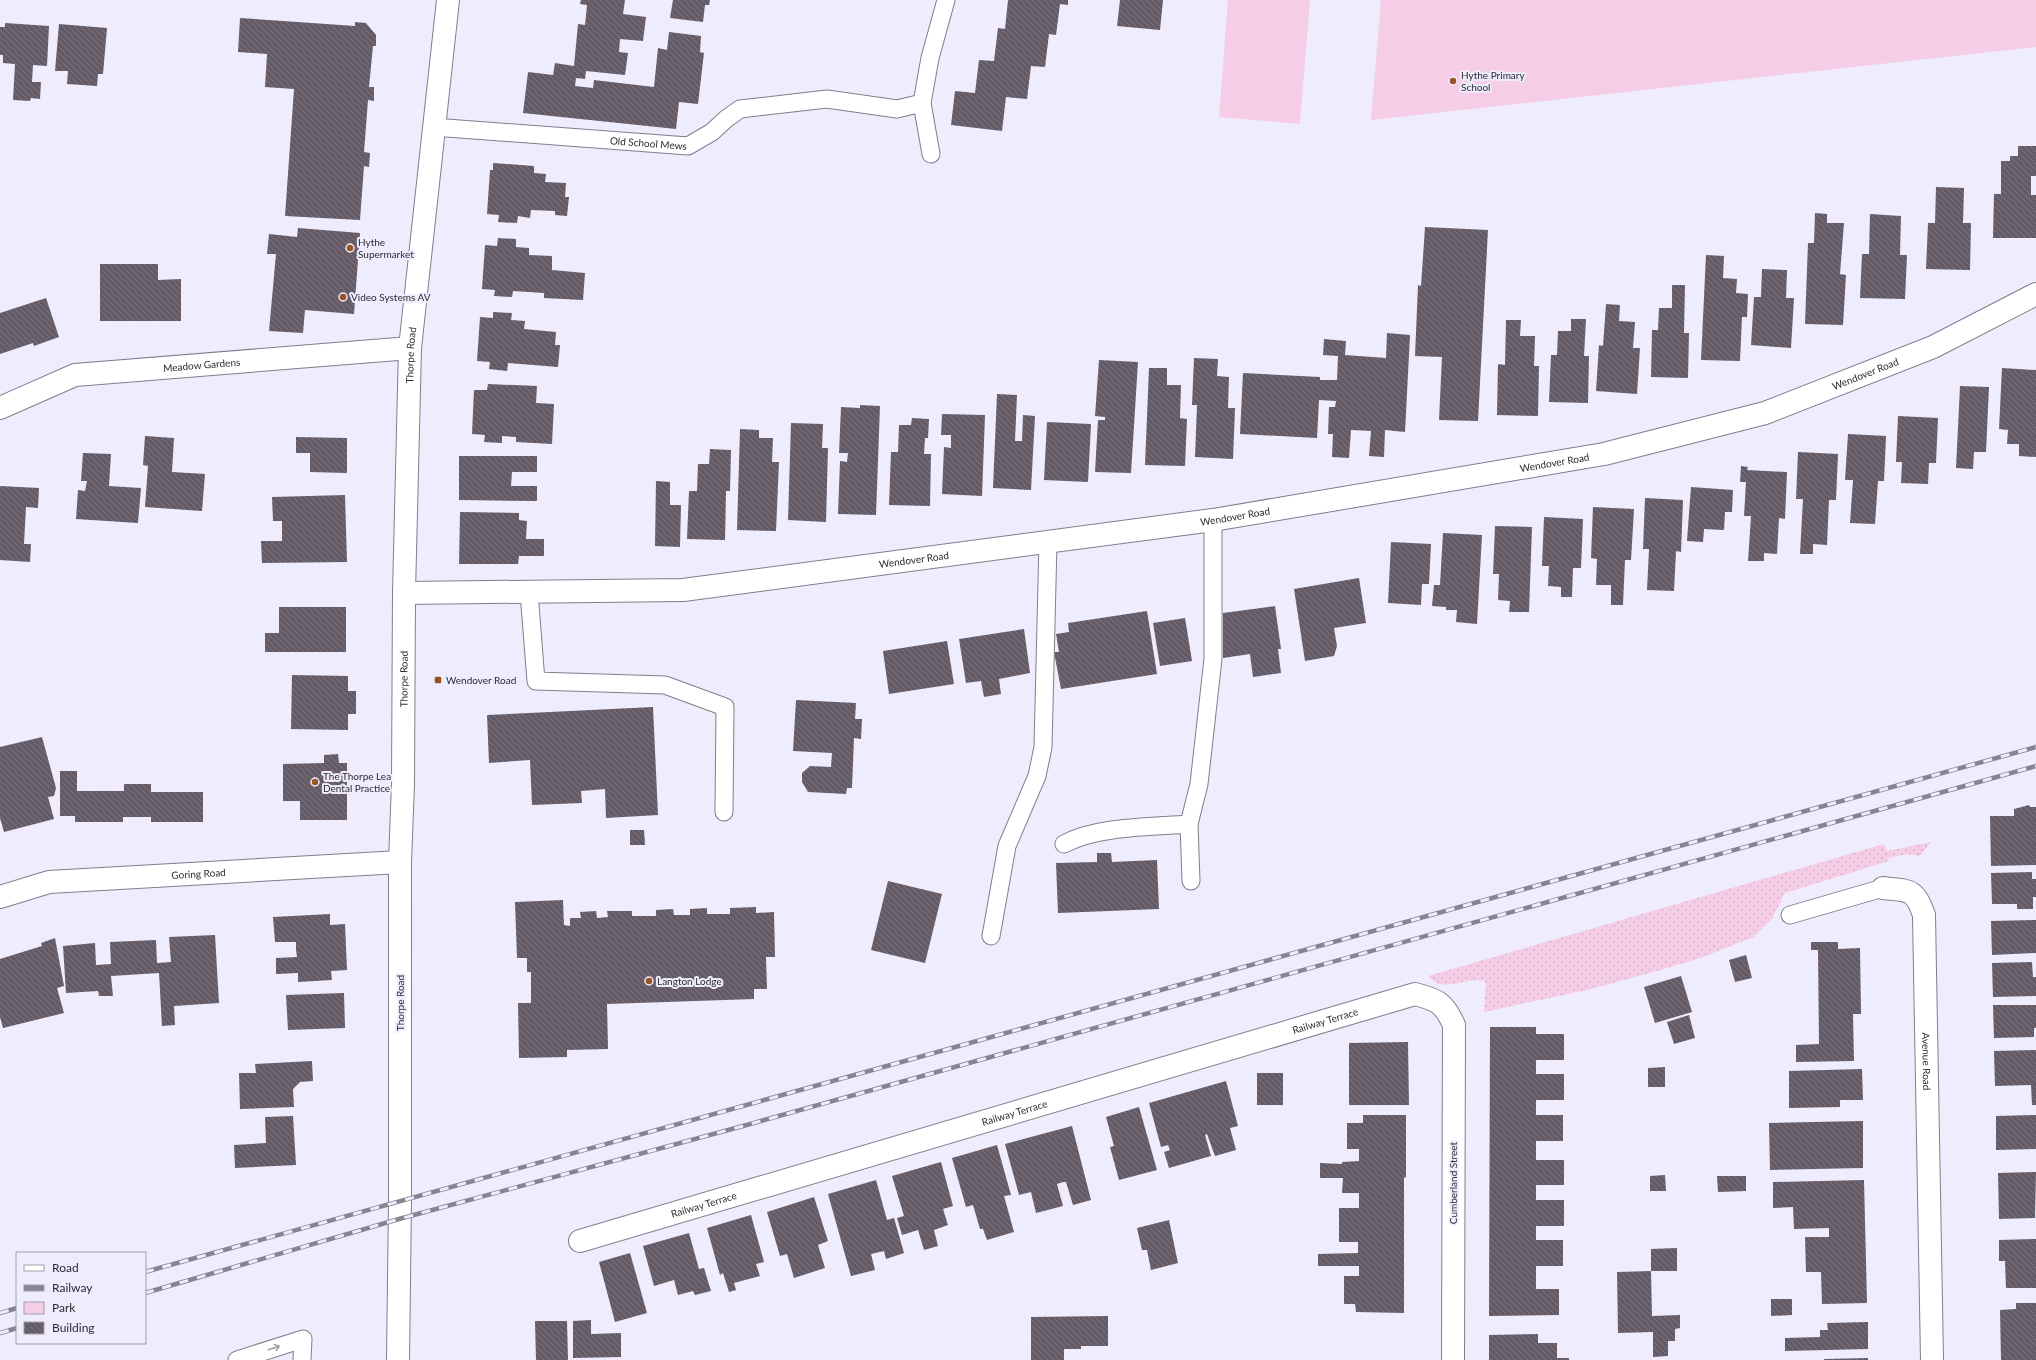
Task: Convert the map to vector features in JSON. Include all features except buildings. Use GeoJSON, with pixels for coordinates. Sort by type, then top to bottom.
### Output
{"type":"FeatureCollection","features":[{"type":"Feature","properties":{"kind":"street","name":"Thorpe Road"},"geometry":{"type":"LineString","coordinates":[[398,1360],[400,1200],[400,862],[403,784],[404,593],[410,348],[448,0]]}},
{"type":"Feature","properties":{"kind":"street","name":"Wendover Road"},"geometry":{"type":"LineString","coordinates":[[404,593],[683,590],[1213,520],[1604,454],[1765,413],[1933,347],[2036,294]]}},
{"type":"Feature","properties":{"kind":"street","name":"Meadow Gardens"},"geometry":{"type":"LineString","coordinates":[[0,408],[75,375],[410,348]]}},
{"type":"Feature","properties":{"kind":"street","name":"Goring Road"},"geometry":{"type":"LineString","coordinates":[[0,897],[48,882],[400,862]]}},
{"type":"Feature","properties":{"kind":"street","name":"Avenue Road"},"geometry":{"type":"LineString","coordinates":[[1883,888],[1906,890],[1918,898],[1924,915],[1932,1360]]}},
{"type":"Feature","properties":{"kind":"street","name":"Railway Terrace"},"geometry":{"type":"LineString","coordinates":[[580,1242],[1415,994],[1431,998],[1447,1008]]}},
{"type":"Feature","properties":{"kind":"street","name":"Cumberland Street"},"geometry":{"type":"LineString","coordinates":[[1447,1008],[1454,1025],[1453,1360]]}},
{"type":"Feature","properties":{"kind":"lane"},"geometry":{"type":"LineString","coordinates":[[931,154],[922,103],[930,58],[946,0]]}},
{"type":"Feature","properties":{"kind":"lane","name":"Old School Mews"},"geometry":{"type":"LineString","coordinates":[[434,127],[688,146],[712,132],[726,119],[740,110],[827,99],[897,109],[922,103]]}},
{"type":"Feature","properties":{"kind":"lane"},"geometry":{"type":"LineString","coordinates":[[1191,881],[1189,824],[1199,784],[1213,659],[1213,520]]}},
{"type":"Feature","properties":{"kind":"lane"},"geometry":{"type":"LineString","coordinates":[[991,936],[1007,846],[1037,776],[1044,747],[1048,542]]}},
{"type":"Feature","properties":{"kind":"lane"},"geometry":{"type":"LineString","coordinates":[[529,592],[536,681],[665,685],[725,707],[724,812]]}},
{"type":"Feature","properties":{"kind":"lane"},"geometry":{"type":"LineString","coordinates":[[1064,844],[1077,837],[1098,832],[1189,824]]}},
{"type":"Feature","properties":{"kind":"lane","name":"Avenue Road"},"geometry":{"type":"LineString","coordinates":[[1790,915],[1883,888]]}},
{"type":"Feature","properties":{"kind":"lane"},"geometry":{"type":"LineString","coordinates":[[237,1360],[303,1339],[302,1360]]}},
{"type":"Feature","properties":{"kind":"green space"},"geometry":{"type":"Polygon","coordinates":[[[1228,0],[1310,0],[1300,124],[1219,117],[1228,0]]]}},
{"type":"Feature","properties":{"kind":"green space"},"geometry":{"type":"Polygon","coordinates":[[[1381,0],[2036,0],[2036,47],[1371,120],[1381,0]]]}},
{"type":"Feature","properties":{"kind":"green space"},"geometry":{"type":"Polygon","coordinates":[[[1931,842],[1920,856],[1907,854],[1888,858],[1889,861],[1785,893],[1772,919],[1754,937],[1700,958],[1591,989],[1484,1012],[1486,984],[1484,981],[1476,980],[1448,985],[1434,981],[1428,976],[1884,844],[1887,851],[1931,842]]]}},
{"type":"Feature","properties":{"kind":"railway"},"geometry":{"type":"LineString","coordinates":[[146,1272],[2036,747]]}},
{"type":"Feature","properties":{"kind":"railway"},"geometry":{"type":"LineString","coordinates":[[146,1293],[399,1219],[743,1126],[2036,766]]}},
{"type":"Feature","properties":{"kind":"railway"},"geometry":{"type":"LineString","coordinates":[[0,1313],[16,1308]]}},
{"type":"Feature","properties":{"kind":"railway"},"geometry":{"type":"LineString","coordinates":[[0,1333],[16,1328]]}},
{"type":"Feature","properties":{"kind":"place","name":"Hythe Primary School"},"geometry":{"type":"Point","coordinates":[1453,81]}},
{"type":"Feature","properties":{"kind":"place","name":"Hythe Supermarket"},"geometry":{"type":"Point","coordinates":[350,248]}},
{"type":"Feature","properties":{"kind":"place","name":"Video Systems AV"},"geometry":{"type":"Point","coordinates":[343,297]}},
{"type":"Feature","properties":{"kind":"place","name":"Wendover Road"},"geometry":{"type":"Point","coordinates":[438,680]}},
{"type":"Feature","properties":{"kind":"place","name":"The Thorpe Lea Dental Practice"},"geometry":{"type":"Point","coordinates":[315,782]}},
{"type":"Feature","properties":{"kind":"place","name":"Langton Lodge"},"geometry":{"type":"Point","coordinates":[649,981]}}]}
